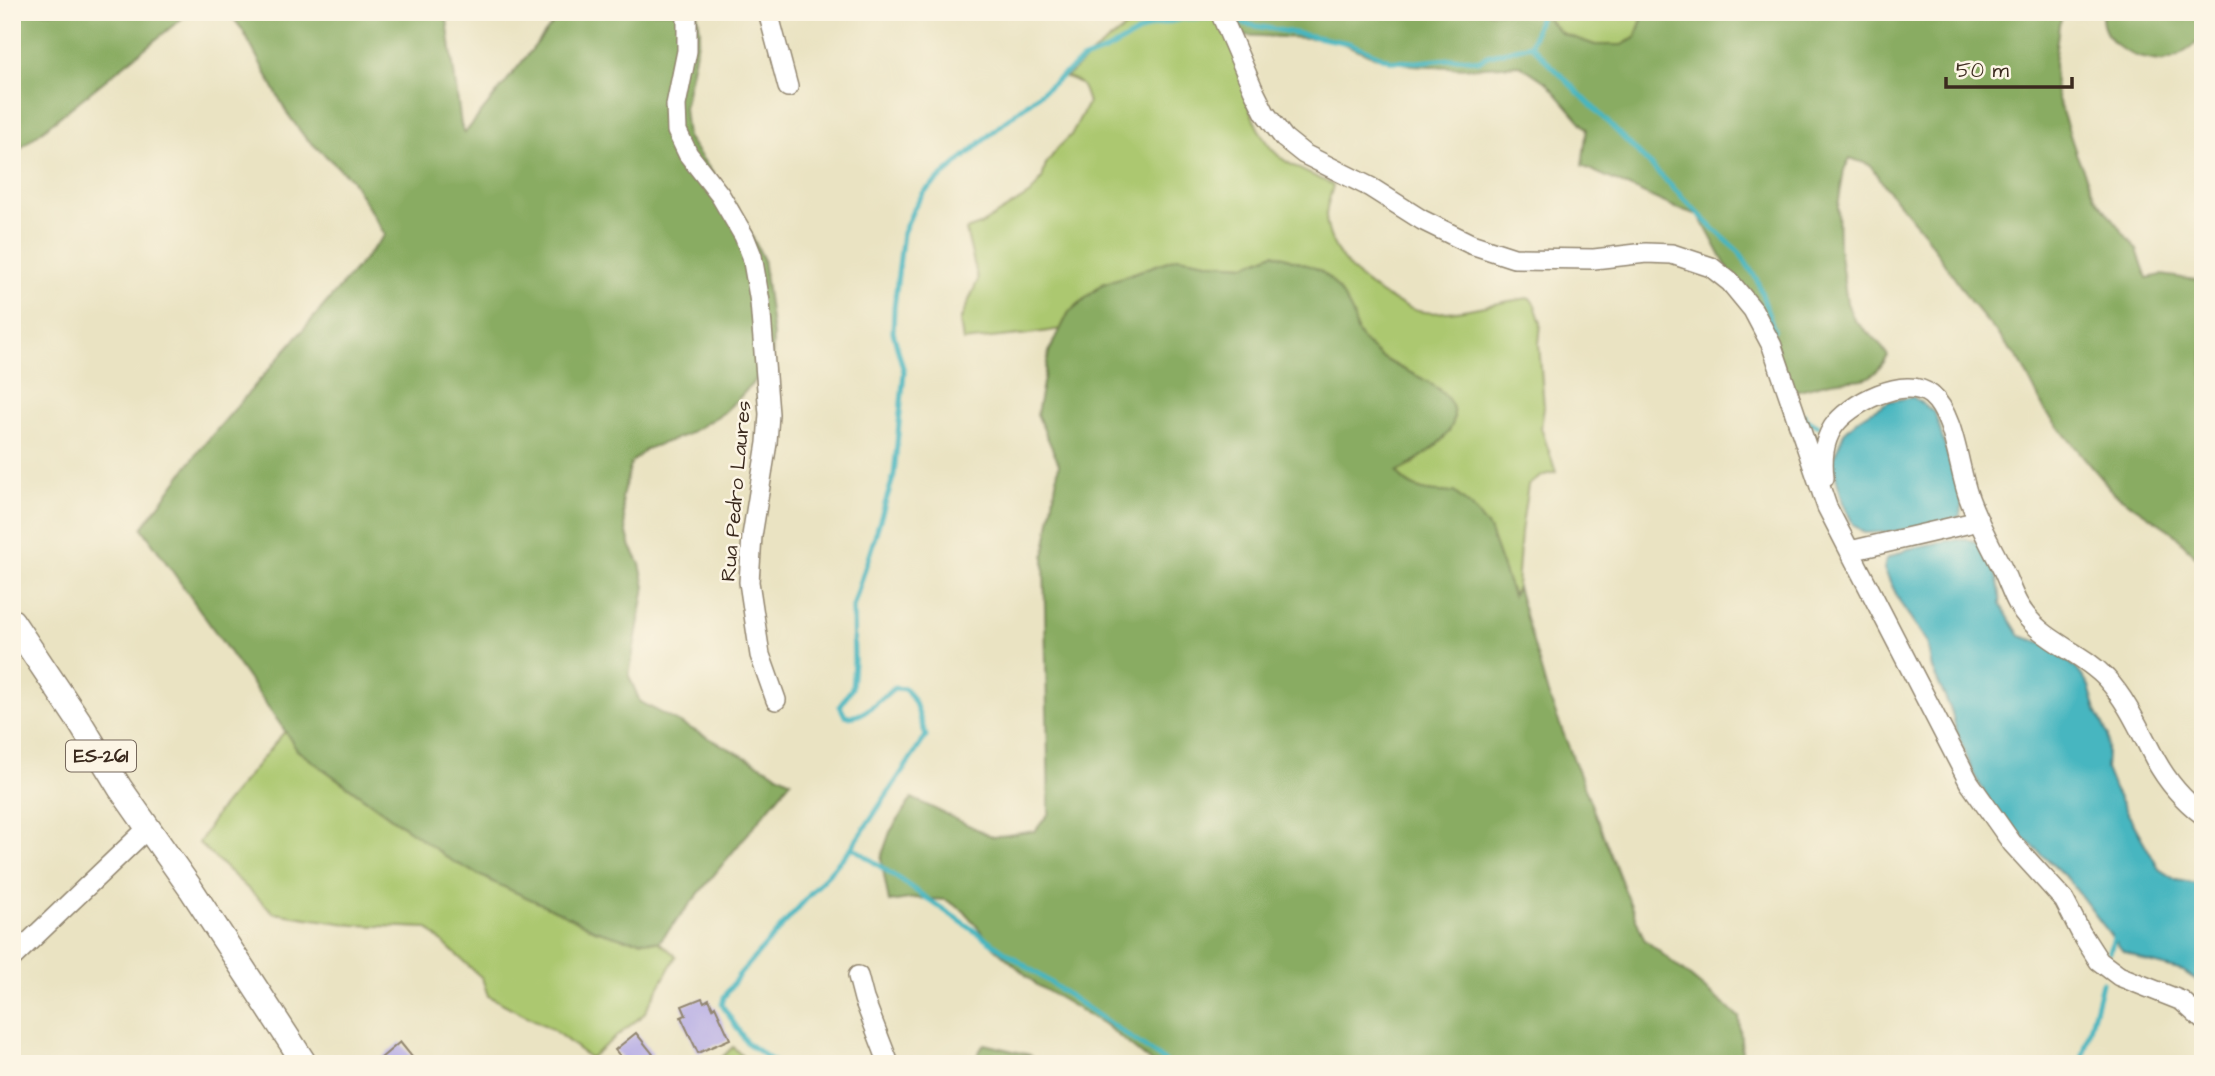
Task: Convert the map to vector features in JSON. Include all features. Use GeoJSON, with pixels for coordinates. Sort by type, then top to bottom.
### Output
{"type":"FeatureCollection","features":[{"type":"Feature","properties":{"kind":"main road","name":"ES-261"},"geometry":{"type":"LineString","coordinates":[[12,621],[305,1064]]}},
{"type":"Feature","properties":{"kind":"street","name":"Rua Pedro Laures"},"geometry":{"type":"LineString","coordinates":[[687,12],[687,51],[676,105],[677,131],[688,154],[720,195],[744,236],[752,256],[760,302],[769,414],[752,536],[749,582],[760,655],[776,700]]}},
{"type":"Feature","properties":{"kind":"street"},"geometry":{"type":"LineString","coordinates":[[768,12],[788,87]]}},
{"type":"Feature","properties":{"kind":"street"},"geometry":{"type":"LineString","coordinates":[[1220,12],[1265,113],[1284,138],[1304,154],[1370,187],[1422,220],[1495,254],[1514,258],[1569,260],[1672,254],[1711,267],[1730,282],[1754,310],[1772,346],[1827,507],[1969,782],[2012,843],[2064,900],[2099,961],[2119,976],[2182,1001],[2203,1020]]}},
{"type":"Feature","properties":{"kind":"street"},"geometry":{"type":"LineString","coordinates":[[1827,507],[1822,459],[1829,436],[1845,413],[1883,393],[1908,388],[1929,393],[1940,405],[1948,423],[1969,497],[2016,601],[2031,623],[2096,669],[2114,688],[2171,785],[2203,815]]}},
{"type":"Feature","properties":{"kind":"street"},"geometry":{"type":"LineString","coordinates":[[1850,551],[1979,521]]}},
{"type":"Feature","properties":{"kind":"street"},"geometry":{"type":"LineString","coordinates":[[12,958],[148,828]]}},
{"type":"Feature","properties":{"kind":"street"},"geometry":{"type":"LineString","coordinates":[[858,976],[889,1064]]}},
{"type":"Feature","properties":{"kind":"green space"},"geometry":{"type":"Polygon","coordinates":[[[12,12],[190,12],[12,155],[12,12]]]}},
{"type":"Feature","properties":{"kind":"green space"},"geometry":{"type":"Polygon","coordinates":[[[228,12],[446,12],[461,125],[465,133],[562,12],[697,12],[700,31],[684,108],[687,137],[738,209],[763,258],[773,335],[772,362],[723,413],[686,435],[646,449],[631,463],[622,497],[625,526],[631,547],[640,564],[645,587],[629,676],[640,702],[791,781],[659,942],[626,939],[595,930],[452,861],[297,750],[142,528],[201,448],[385,235],[351,179],[304,136],[287,113],[242,29],[228,12]]]}},
{"type":"Feature","properties":{"kind":"green space"},"geometry":{"type":"Polygon","coordinates":[[[1227,12],[1250,109],[1257,127],[1267,143],[1285,161],[1333,185],[1326,212],[1328,231],[1341,257],[1351,269],[1386,297],[1418,311],[1458,311],[1530,298],[1535,305],[1541,323],[1539,344],[1544,407],[1541,428],[1556,472],[1544,475],[1528,485],[1517,587],[1513,597],[1489,529],[1454,492],[1422,490],[1408,483],[1397,472],[1413,464],[1433,446],[1439,389],[1376,354],[1358,335],[1352,313],[1294,262],[1274,253],[1246,265],[1179,257],[1103,284],[1069,312],[1061,329],[963,341],[960,321],[978,280],[966,230],[980,225],[1030,194],[1042,179],[1046,164],[1071,135],[1088,103],[1082,86],[1066,77],[1145,13],[1227,12]]]}},
{"type":"Feature","properties":{"kind":"green space"},"geometry":{"type":"Polygon","coordinates":[[[1227,12],[1541,12],[1561,33],[1595,45],[1622,45],[1635,38],[1645,12],[2064,12],[2059,25],[2054,62],[2055,90],[2077,156],[2095,197],[2137,250],[2147,278],[2162,275],[2203,281],[2203,564],[2171,531],[2114,493],[2045,411],[2020,361],[1972,304],[1924,233],[1870,165],[1850,158],[1844,170],[1838,206],[1839,248],[1847,303],[1854,320],[1879,343],[1888,356],[1869,377],[1793,391],[1699,215],[1676,208],[1582,166],[1587,129],[1547,83],[1520,65],[1467,68],[1412,65],[1370,55],[1333,39],[1235,35],[1227,12]]]}},
{"type":"Feature","properties":{"kind":"green space"},"geometry":{"type":"Polygon","coordinates":[[[1541,12],[1645,12],[1635,37],[1622,45],[1595,45],[1561,33],[1541,12]]]}},
{"type":"Feature","properties":{"kind":"green space"},"geometry":{"type":"Polygon","coordinates":[[[2102,12],[2203,12],[2203,38],[2169,60],[2139,57],[2122,49],[2109,38],[2102,22],[2102,12]]]}},
{"type":"Feature","properties":{"kind":"green space"},"geometry":{"type":"Polygon","coordinates":[[[1274,253],[1315,268],[1327,276],[1346,300],[1358,333],[1365,342],[1383,358],[1423,379],[1442,393],[1452,406],[1454,418],[1440,442],[1397,472],[1408,484],[1422,490],[1454,492],[1472,507],[1489,529],[1513,596],[1517,587],[1548,694],[1644,939],[1739,1017],[1743,1064],[1153,1064],[1104,1024],[1037,985],[994,947],[964,911],[946,900],[915,898],[889,902],[881,858],[890,832],[912,798],[993,837],[1035,831],[1049,813],[1044,558],[1059,464],[1037,414],[1049,352],[1069,312],[1103,284],[1179,257],[1246,265],[1274,253]]]}},
{"type":"Feature","properties":{"kind":"green space"},"geometry":{"type":"Polygon","coordinates":[[[285,731],[297,750],[405,828],[595,930],[626,939],[659,942],[676,956],[644,1014],[590,1058],[552,1029],[488,996],[482,978],[427,928],[354,925],[274,913],[199,843],[218,812],[285,731]]]}},
{"type":"Feature","properties":{"kind":"green space"},"geometry":{"type":"Polygon","coordinates":[[[984,1044],[1030,1055],[1042,1064],[972,1064],[984,1044]]]}},
{"type":"Feature","properties":{"kind":"green space"},"geometry":{"type":"Polygon","coordinates":[[[733,1047],[750,1064],[715,1064],[733,1047]]]}},
{"type":"Feature","properties":{"kind":"water"},"geometry":{"type":"Polygon","coordinates":[[[1913,397],[1935,413],[1962,504],[1960,516],[1913,529],[1864,533],[1853,524],[1843,503],[1832,461],[1844,433],[1860,418],[1890,401],[1913,397]]]}},
{"type":"Feature","properties":{"kind":"water"},"geometry":{"type":"Polygon","coordinates":[[[1951,540],[1972,540],[1983,547],[1995,571],[2000,604],[2020,636],[2046,644],[2076,668],[2089,686],[2096,711],[2108,735],[2106,769],[2114,789],[2159,869],[2176,880],[2203,885],[2203,985],[2183,971],[2148,962],[2122,950],[2068,879],[1996,812],[1975,777],[1957,733],[1951,710],[1932,669],[1927,642],[1901,604],[1884,569],[1886,559],[1908,549],[1951,540]]]}},
{"type":"Feature","properties":{"kind":"building"},"geometry":{"type":"Polygon","coordinates":[[[702,998],[704,1002],[709,999],[713,1008],[715,1006],[730,1039],[698,1053],[681,1017],[686,1015],[682,1006],[702,998]]]}},
{"type":"Feature","properties":{"kind":"building"},"geometry":{"type":"Polygon","coordinates":[[[636,1033],[653,1054],[641,1064],[627,1064],[615,1050],[636,1033]]]}},
{"type":"Feature","properties":{"kind":"building"},"geometry":{"type":"Polygon","coordinates":[[[400,1042],[413,1058],[406,1064],[374,1064],[400,1042]]]}},
{"type":"Feature","properties":{"kind":"waterway"},"geometry":{"type":"LineString","coordinates":[[1531,45],[1541,12]]}},
{"type":"Feature","properties":{"kind":"waterway"},"geometry":{"type":"LineString","coordinates":[[777,1064],[747,1043],[722,1005],[724,997],[739,975],[852,847],[926,736],[915,703],[906,689],[894,688],[865,712],[851,717],[845,716],[840,706],[852,688],[853,607],[894,475],[904,372],[893,332],[903,233],[924,192],[1082,60],[1105,51],[1150,26],[1186,18],[1209,18]]}},
{"type":"Feature","properties":{"kind":"waterway"},"geometry":{"type":"LineString","coordinates":[[1240,23],[1349,43],[1392,61],[1461,58],[1478,61],[1487,56],[1531,45]]}},
{"type":"Feature","properties":{"kind":"waterway"},"geometry":{"type":"LineString","coordinates":[[1531,45],[1739,252],[1757,280],[1774,330]]}},
{"type":"Feature","properties":{"kind":"waterway"},"geometry":{"type":"LineString","coordinates":[[1804,415],[1818,426]]}},
{"type":"Feature","properties":{"kind":"waterway"},"geometry":{"type":"LineString","coordinates":[[852,847],[1169,1064]]}},
{"type":"Feature","properties":{"kind":"waterway"},"geometry":{"type":"LineString","coordinates":[[2110,952],[2115,934]]}},
{"type":"Feature","properties":{"kind":"waterway"},"geometry":{"type":"LineString","coordinates":[[2081,1064],[2102,983]]}}]}
